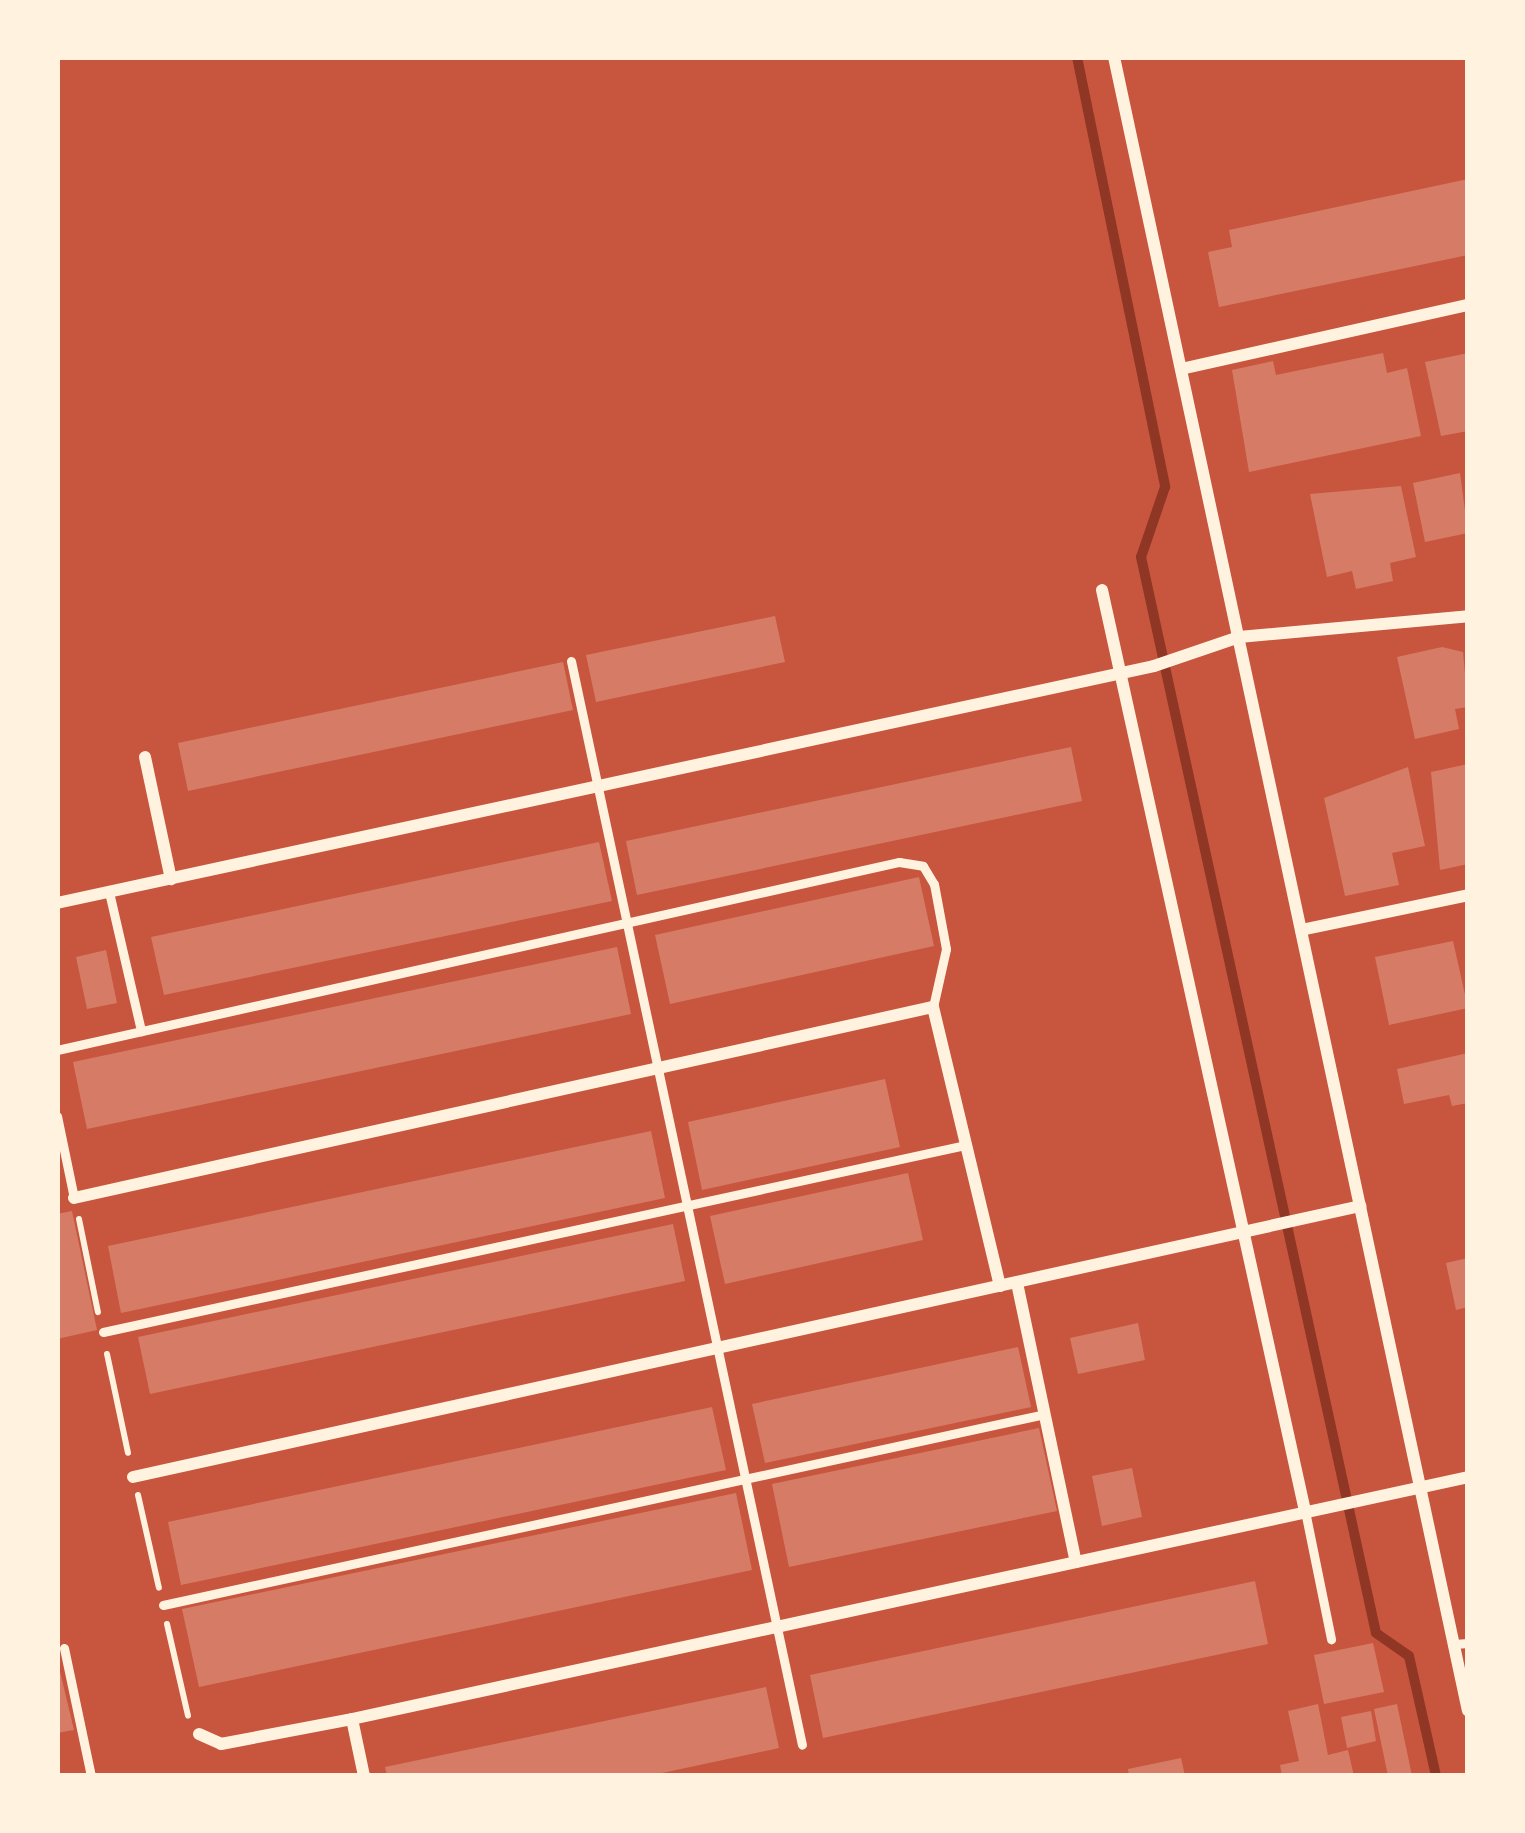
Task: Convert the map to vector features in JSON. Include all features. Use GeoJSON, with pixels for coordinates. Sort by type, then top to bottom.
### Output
{"type":"FeatureCollection","features":[{"type":"Feature","properties":{"kind":"street"},"geometry":{"type":"LineString","coordinates":[[1114,57],[1420,1486],[1461,1643],[1468,1711]]}},
{"type":"Feature","properties":{"kind":"street"},"geometry":{"type":"LineString","coordinates":[[1181,369],[1468,305]]}},
{"type":"Feature","properties":{"kind":"street"},"geometry":{"type":"LineString","coordinates":[[1102,590],[1305,1511]]}},
{"type":"Feature","properties":{"kind":"street"},"geometry":{"type":"LineString","coordinates":[[57,903],[1154,666],[1239,638],[1468,616]]}},
{"type":"Feature","properties":{"kind":"street"},"geometry":{"type":"LineString","coordinates":[[146,758],[171,879]]}},
{"type":"Feature","properties":{"kind":"street"},"geometry":{"type":"LineString","coordinates":[[1301,930],[1468,895]]}},
{"type":"Feature","properties":{"kind":"street"},"geometry":{"type":"LineString","coordinates":[[74,1198],[933,1007],[1000,1286]]}},
{"type":"Feature","properties":{"kind":"street"},"geometry":{"type":"LineString","coordinates":[[134,1477],[1360,1206]]}},
{"type":"Feature","properties":{"kind":"street"},"geometry":{"type":"LineString","coordinates":[[1017,1283],[1076,1562]]}},
{"type":"Feature","properties":{"kind":"street"},"geometry":{"type":"LineString","coordinates":[[200,1734],[221,1744],[352,1719],[776,1622],[1468,1477]]}},
{"type":"Feature","properties":{"kind":"street"},"geometry":{"type":"LineString","coordinates":[[352,1719],[364,1776]]}},
{"type":"Feature","properties":{"kind":"lane"},"geometry":{"type":"LineString","coordinates":[[571,661],[802,1745]]}},
{"type":"Feature","properties":{"kind":"lane"},"geometry":{"type":"LineString","coordinates":[[57,1050],[627,922],[922,866],[946,949],[933,1007]]}},
{"type":"Feature","properties":{"kind":"lane"},"geometry":{"type":"LineString","coordinates":[[110,892],[141,1031]]}},
{"type":"Feature","properties":{"kind":"lane"},"geometry":{"type":"LineString","coordinates":[[57,1116],[74,1198]]}},
{"type":"Feature","properties":{"kind":"lane"},"geometry":{"type":"LineString","coordinates":[[103,1332],[966,1144]]}},
{"type":"Feature","properties":{"kind":"lane"},"geometry":{"type":"LineString","coordinates":[[163,1605],[745,1475],[1045,1414]]}},
{"type":"Feature","properties":{"kind":"lane"},"geometry":{"type":"LineString","coordinates":[[1305,1511],[1331,1639]]}},
{"type":"Feature","properties":{"kind":"lane"},"geometry":{"type":"LineString","coordinates":[[64,1648],[91,1776]]}},
{"type":"Feature","properties":{"kind":"building"},"geometry":{"type":"Polygon","coordinates":[[[1468,179],[1468,255],[1219,307],[1208,252],[1232,247],[1229,230],[1468,179]]]}},
{"type":"Feature","properties":{"kind":"building"},"geometry":{"type":"Polygon","coordinates":[[[1383,353],[1387,373],[1407,368],[1421,436],[1249,472],[1232,370],[1273,361],[1276,375],[1383,353]]]}},
{"type":"Feature","properties":{"kind":"building"},"geometry":{"type":"Polygon","coordinates":[[[1468,353],[1468,431],[1441,436],[1425,362],[1468,353]]]}},
{"type":"Feature","properties":{"kind":"building"},"geometry":{"type":"Polygon","coordinates":[[[1460,473],[1468,533],[1425,542],[1413,483],[1460,473]]]}},
{"type":"Feature","properties":{"kind":"building"},"geometry":{"type":"Polygon","coordinates":[[[1401,486],[1416,557],[1390,563],[1393,581],[1356,589],[1352,571],[1327,577],[1310,494],[1401,486]]]}},
{"type":"Feature","properties":{"kind":"building"},"geometry":{"type":"Polygon","coordinates":[[[775,616],[785,662],[596,702],[586,655],[775,616]]]}},
{"type":"Feature","properties":{"kind":"building"},"geometry":{"type":"Polygon","coordinates":[[[1442,647],[1463,652],[1468,707],[1455,709],[1459,729],[1415,739],[1397,657],[1442,647]]]}},
{"type":"Feature","properties":{"kind":"building"},"geometry":{"type":"Polygon","coordinates":[[[563,662],[573,710],[188,791],[178,743],[563,662]]]}},
{"type":"Feature","properties":{"kind":"building"},"geometry":{"type":"Polygon","coordinates":[[[1071,747],[1082,801],[637,895],[626,841],[1071,747]]]}},
{"type":"Feature","properties":{"kind":"building"},"geometry":{"type":"Polygon","coordinates":[[[1468,764],[1468,864],[1440,870],[1431,772],[1468,764]]]}},
{"type":"Feature","properties":{"kind":"building"},"geometry":{"type":"Polygon","coordinates":[[[1408,767],[1425,846],[1392,853],[1399,885],[1345,896],[1324,798],[1408,767]]]}},
{"type":"Feature","properties":{"kind":"building"},"geometry":{"type":"Polygon","coordinates":[[[599,842],[612,901],[164,995],[151,937],[599,842]]]}},
{"type":"Feature","properties":{"kind":"building"},"geometry":{"type":"Polygon","coordinates":[[[919,877],[934,946],[670,1004],[655,935],[919,877]]]}},
{"type":"Feature","properties":{"kind":"building"},"geometry":{"type":"Polygon","coordinates":[[[1453,941],[1468,1008],[1389,1025],[1375,957],[1453,941]]]}},
{"type":"Feature","properties":{"kind":"building"},"geometry":{"type":"Polygon","coordinates":[[[617,947],[631,1014],[87,1129],[73,1062],[617,947]]]}},
{"type":"Feature","properties":{"kind":"building"},"geometry":{"type":"Polygon","coordinates":[[[106,950],[117,1003],[87,1009],[76,957],[106,950]]]}},
{"type":"Feature","properties":{"kind":"building"},"geometry":{"type":"Polygon","coordinates":[[[1468,1053],[1468,1103],[1452,1106],[1449,1095],[1404,1104],[1397,1069],[1468,1053]]]}},
{"type":"Feature","properties":{"kind":"building"},"geometry":{"type":"Polygon","coordinates":[[[885,1079],[900,1147],[702,1190],[688,1122],[885,1079]]]}},
{"type":"Feature","properties":{"kind":"building"},"geometry":{"type":"Polygon","coordinates":[[[651,1131],[665,1198],[121,1313],[108,1246],[651,1131]]]}},
{"type":"Feature","properties":{"kind":"building"},"geometry":{"type":"Polygon","coordinates":[[[908,1173],[923,1240],[725,1284],[710,1216],[908,1173]]]}},
{"type":"Feature","properties":{"kind":"building"},"geometry":{"type":"Polygon","coordinates":[[[72,1211],[97,1330],[57,1339],[57,1214],[72,1211]]]}},
{"type":"Feature","properties":{"kind":"building"},"geometry":{"type":"Polygon","coordinates":[[[673,1224],[685,1281],[150,1394],[138,1337],[673,1224]]]}},
{"type":"Feature","properties":{"kind":"building"},"geometry":{"type":"Polygon","coordinates":[[[1468,1258],[1468,1307],[1456,1310],[1446,1263],[1468,1258]]]}},
{"type":"Feature","properties":{"kind":"building"},"geometry":{"type":"Polygon","coordinates":[[[1138,1323],[1145,1360],[1078,1374],[1070,1338],[1138,1323]]]}},
{"type":"Feature","properties":{"kind":"building"},"geometry":{"type":"Polygon","coordinates":[[[1018,1347],[1031,1407],[765,1463],[752,1404],[1018,1347]]]}},
{"type":"Feature","properties":{"kind":"building"},"geometry":{"type":"Polygon","coordinates":[[[712,1407],[726,1470],[181,1585],[168,1522],[712,1407]]]}},
{"type":"Feature","properties":{"kind":"building"},"geometry":{"type":"Polygon","coordinates":[[[1039,1428],[1057,1511],[789,1567],[772,1484],[1039,1428]]]}},
{"type":"Feature","properties":{"kind":"building"},"geometry":{"type":"Polygon","coordinates":[[[1132,1468],[1142,1517],[1102,1526],[1092,1476],[1132,1468]]]}},
{"type":"Feature","properties":{"kind":"building"},"geometry":{"type":"Polygon","coordinates":[[[736,1493],[752,1570],[199,1687],[182,1609],[736,1493]]]}},
{"type":"Feature","properties":{"kind":"building"},"geometry":{"type":"Polygon","coordinates":[[[1255,1581],[1268,1644],[823,1738],[810,1675],[1255,1581]]]}},
{"type":"Feature","properties":{"kind":"building"},"geometry":{"type":"Polygon","coordinates":[[[1373,1643],[1384,1692],[1324,1704],[1314,1655],[1373,1643]]]}},
{"type":"Feature","properties":{"kind":"building"},"geometry":{"type":"Polygon","coordinates":[[[57,1659],[74,1730],[57,1733],[57,1659]]]}},
{"type":"Feature","properties":{"kind":"building"},"geometry":{"type":"Polygon","coordinates":[[[766,1687],[779,1748],[648,1776],[387,1776],[385,1767],[766,1687]]]}},
{"type":"Feature","properties":{"kind":"building"},"geometry":{"type":"Polygon","coordinates":[[[1318,1704],[1328,1755],[1348,1750],[1354,1776],[1282,1776],[1280,1765],[1299,1761],[1288,1711],[1318,1704]]]}},
{"type":"Feature","properties":{"kind":"building"},"geometry":{"type":"Polygon","coordinates":[[[1397,1704],[1412,1776],[1388,1776],[1374,1709],[1397,1704]]]}},
{"type":"Feature","properties":{"kind":"building"},"geometry":{"type":"Polygon","coordinates":[[[1371,1711],[1376,1741],[1347,1748],[1341,1717],[1371,1711]]]}},
{"type":"Feature","properties":{"kind":"building"},"geometry":{"type":"Polygon","coordinates":[[[1181,1758],[1185,1776],[1129,1776],[1128,1769],[1181,1758]]]}},
{"type":"Feature","properties":{"kind":"waterway"},"geometry":{"type":"LineString","coordinates":[[1077,57],[1165,487],[1141,557],[1376,1633],[1409,1656],[1436,1776]]}}]}
